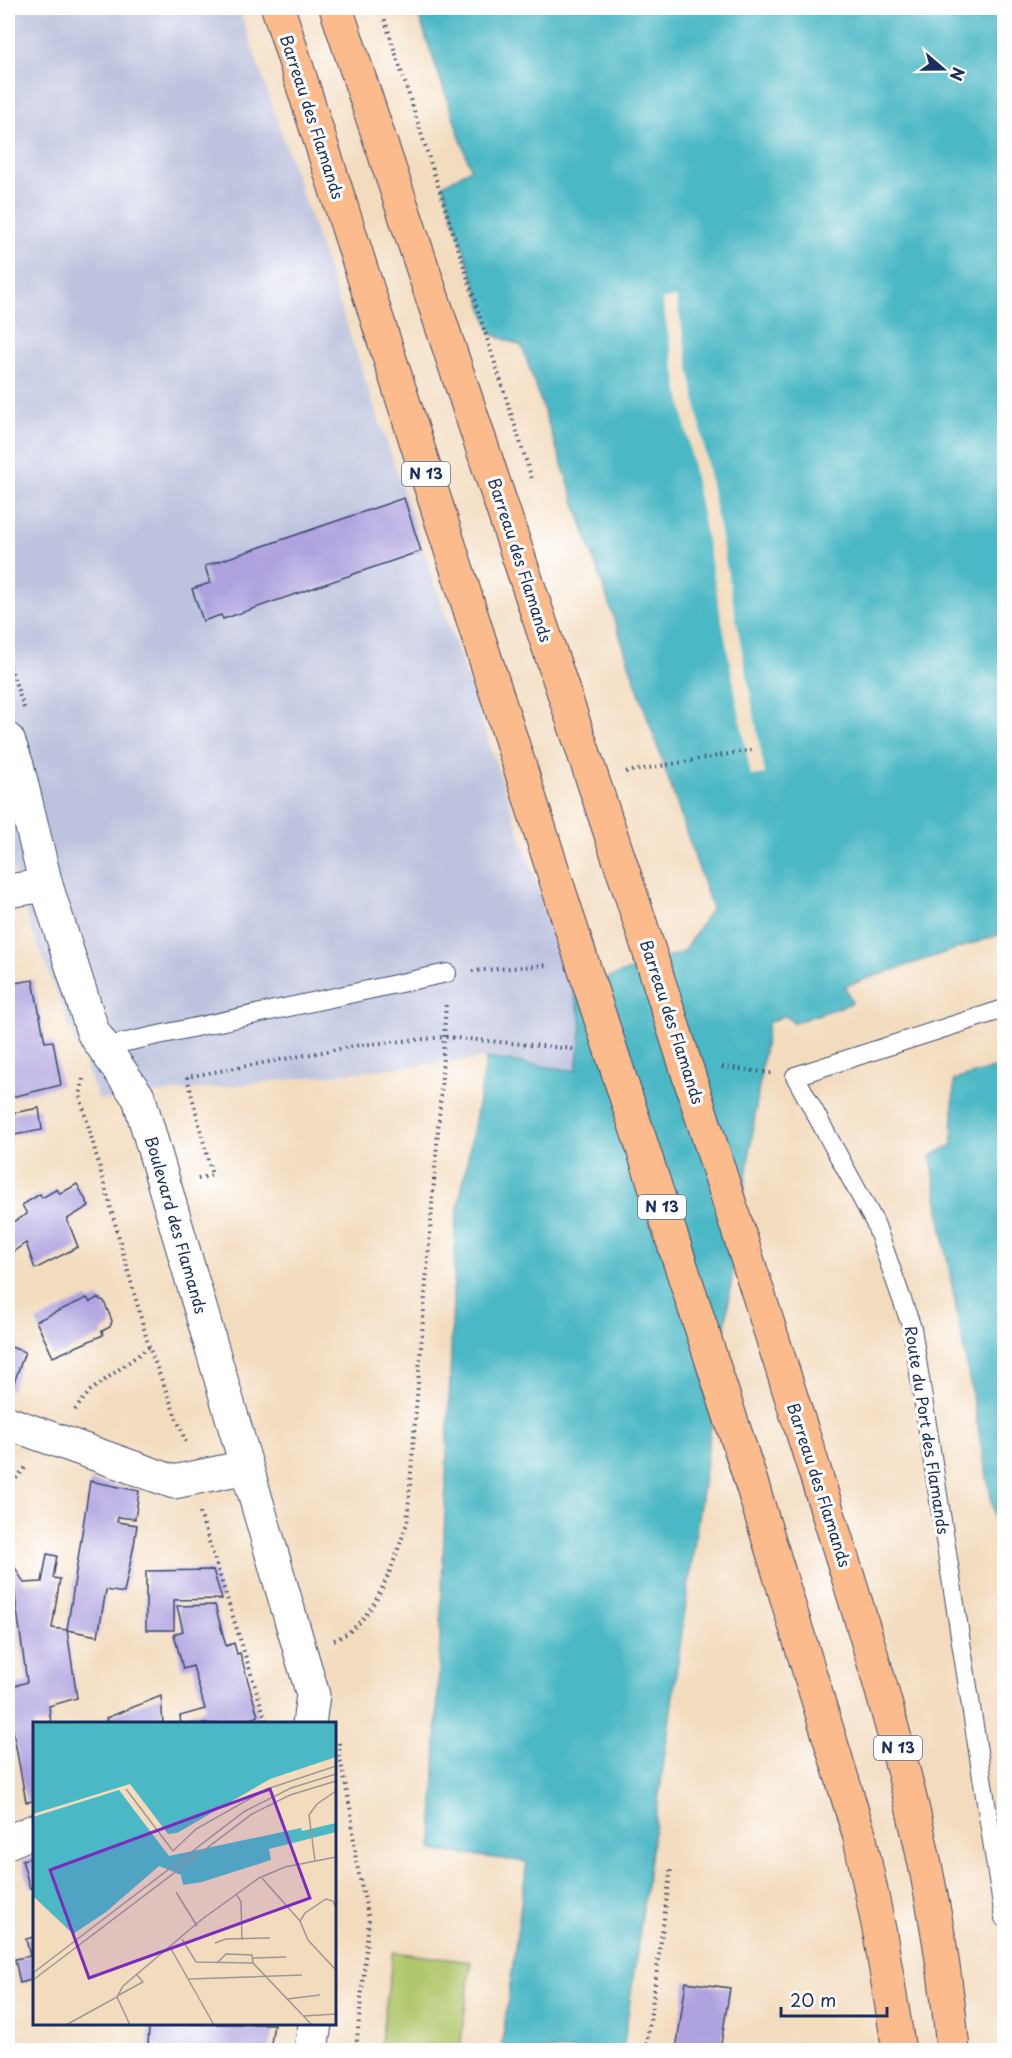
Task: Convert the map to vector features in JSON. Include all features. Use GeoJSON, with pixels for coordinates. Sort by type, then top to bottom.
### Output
{"type":"FeatureCollection","features":[{"type":"Feature","properties":{"kind":"highway","name":"Barreau des Flamands"},"geometry":{"type":"LineString","coordinates":[[278,8],[565,952],[749,1475],[859,1834],[880,1934],[898,2050]]}},
{"type":"Feature","properties":{"kind":"highway","name":"Barreau des Flamands"},"geometry":{"type":"LineString","coordinates":[[336,8],[639,919],[881,1680],[908,1786],[932,1896],[953,2050]]}},
{"type":"Feature","properties":{"kind":"street","name":"Boulevard des Flamands"},"geometry":{"type":"LineString","coordinates":[[11,758],[46,885],[98,1040],[140,1098],[313,1695],[307,1722]]}},
{"type":"Feature","properties":{"kind":"street"},"geometry":{"type":"LineString","coordinates":[[8,891],[46,885]]}},
{"type":"Feature","properties":{"kind":"street"},"geometry":{"type":"LineString","coordinates":[[8,1423],[174,1482],[246,1467]]}},
{"type":"Feature","properties":{"kind":"street"},"geometry":{"type":"LineString","coordinates":[[8,1842],[33,1831]]}},
{"type":"Feature","properties":{"kind":"street"},"geometry":{"type":"LineString","coordinates":[[311,2050],[315,2025]]}},
{"type":"Feature","properties":{"kind":"lane"},"geometry":{"type":"LineString","coordinates":[[98,1040],[447,974]]}},
{"type":"Feature","properties":{"kind":"lane","name":"Route du Port des Flamands"},"geometry":{"type":"LineString","coordinates":[[1005,1009],[795,1076],[875,1223],[912,1328],[1005,1918]]}},
{"type":"Feature","properties":{"kind":"path"},"geometry":{"type":"LineString","coordinates":[[381,8],[441,193]]}},
{"type":"Feature","properties":{"kind":"path"},"geometry":{"type":"LineString","coordinates":[[626,772],[752,750]]}},
{"type":"Feature","properties":{"kind":"path"},"geometry":{"type":"LineString","coordinates":[[299,1651],[347,1635],[386,1585],[407,1523],[446,1037],[447,974],[565,952]]}},
{"type":"Feature","properties":{"kind":"path"},"geometry":{"type":"LineString","coordinates":[[166,1188],[212,1174],[187,1077],[360,1045],[446,1037],[576,1049]]}},
{"type":"Feature","properties":{"kind":"path"},"geometry":{"type":"LineString","coordinates":[[98,1040],[80,1096],[149,1347]]}},
{"type":"Feature","properties":{"kind":"path"},"geometry":{"type":"LineString","coordinates":[[646,2050],[671,1867]]}},
{"type":"Feature","properties":{"kind":"shaded area"},"geometry":{"type":"Polygon","coordinates":[[[8,8],[239,8],[573,990],[582,1024],[576,1071],[487,1058],[99,1100],[30,926],[8,849],[8,8]]]}},
{"type":"Feature","properties":{"kind":"green space"},"geometry":{"type":"Polygon","coordinates":[[[393,1952],[471,1962],[460,2050],[380,2050],[393,1952]]]}},
{"type":"Feature","properties":{"kind":"water"},"geometry":{"type":"Polygon","coordinates":[[[416,8],[1004,8],[1004,933],[845,986],[852,1003],[793,1023],[785,1015],[768,1023],[623,2050],[501,2050],[527,1862],[432,1850],[456,1220],[487,1058],[576,1071],[582,1024],[573,990],[683,952],[712,908],[522,346],[491,334],[443,185],[471,169],[416,8]]]}},
{"type":"Feature","properties":{"kind":"water"},"geometry":{"type":"Polygon","coordinates":[[[1004,1065],[1004,1569],[944,1242],[931,1156],[952,1145],[954,1080],[1004,1065]]]}},
{"type":"Feature","properties":{"kind":"pier"},"geometry":{"type":"Polygon","coordinates":[[[676,297],[765,774],[751,776],[662,300],[676,297]]]}},
{"type":"Feature","properties":{"kind":"building"},"geometry":{"type":"Polygon","coordinates":[[[8,246],[10,246],[15,293],[8,294],[8,246]]]}},
{"type":"Feature","properties":{"kind":"building"},"geometry":{"type":"Polygon","coordinates":[[[404,498],[421,551],[223,619],[221,615],[203,621],[192,589],[210,583],[205,566],[404,498]]]}},
{"type":"Feature","properties":{"kind":"building"},"geometry":{"type":"Polygon","coordinates":[[[33,980],[45,1042],[53,1041],[61,1085],[8,1098],[8,984],[33,980]]]}},
{"type":"Feature","properties":{"kind":"building"},"geometry":{"type":"Polygon","coordinates":[[[39,1108],[42,1130],[8,1136],[8,1114],[39,1108]]]}},
{"type":"Feature","properties":{"kind":"building"},"geometry":{"type":"Polygon","coordinates":[[[77,1184],[89,1206],[67,1219],[78,1247],[35,1269],[26,1243],[8,1255],[8,1225],[27,1214],[22,1205],[40,1194],[42,1198],[57,1189],[60,1194],[77,1184]]]}},
{"type":"Feature","properties":{"kind":"building"},"geometry":{"type":"Polygon","coordinates":[[[87,1298],[90,1302],[97,1298],[104,1301],[112,1321],[110,1327],[102,1331],[103,1335],[53,1357],[36,1321],[87,1298]]]}},
{"type":"Feature","properties":{"kind":"building"},"geometry":{"type":"Polygon","coordinates":[[[8,1346],[25,1352],[11,1391],[8,1390],[8,1346]]]}},
{"type":"Feature","properties":{"kind":"building"},"geometry":{"type":"Polygon","coordinates":[[[90,1481],[139,1491],[135,1519],[118,1517],[117,1522],[137,1525],[124,1593],[106,1590],[98,1636],[67,1630],[90,1481]]]}},
{"type":"Feature","properties":{"kind":"building"},"geometry":{"type":"Polygon","coordinates":[[[47,1554],[57,1556],[53,1578],[60,1579],[52,1628],[67,1630],[77,1698],[49,1706],[51,1722],[33,1722],[33,1801],[26,1802],[8,1703],[8,1688],[27,1682],[14,1589],[8,1593],[8,1555],[24,1583],[42,1582],[47,1554]]]}},
{"type":"Feature","properties":{"kind":"building"},"geometry":{"type":"Polygon","coordinates":[[[213,1570],[222,1599],[174,1600],[174,1630],[146,1630],[146,1571],[213,1570]]]}},
{"type":"Feature","properties":{"kind":"building"},"geometry":{"type":"Polygon","coordinates":[[[215,1605],[226,1646],[234,1643],[237,1654],[240,1653],[258,1716],[244,1722],[181,1722],[180,1716],[205,1709],[193,1666],[183,1669],[174,1634],[183,1631],[177,1606],[215,1605]]]}},
{"type":"Feature","properties":{"kind":"building"},"geometry":{"type":"Polygon","coordinates":[[[161,1696],[163,1722],[107,1722],[106,1718],[161,1696]]]}},
{"type":"Feature","properties":{"kind":"building"},"geometry":{"type":"Polygon","coordinates":[[[33,1857],[33,1887],[30,1888],[22,1860],[33,1857]]]}},
{"type":"Feature","properties":{"kind":"building"},"geometry":{"type":"Polygon","coordinates":[[[33,1937],[33,1979],[20,1983],[15,1959],[30,1956],[26,1939],[33,1937]]]}},
{"type":"Feature","properties":{"kind":"building"},"geometry":{"type":"Polygon","coordinates":[[[686,1982],[730,1988],[720,2050],[676,2050],[686,1982]]]}},
{"type":"Feature","properties":{"kind":"building"},"geometry":{"type":"Polygon","coordinates":[[[163,2025],[274,2025],[270,2050],[161,2049],[161,2046],[148,2046],[149,2027],[162,2028],[163,2025]]]}}]}
